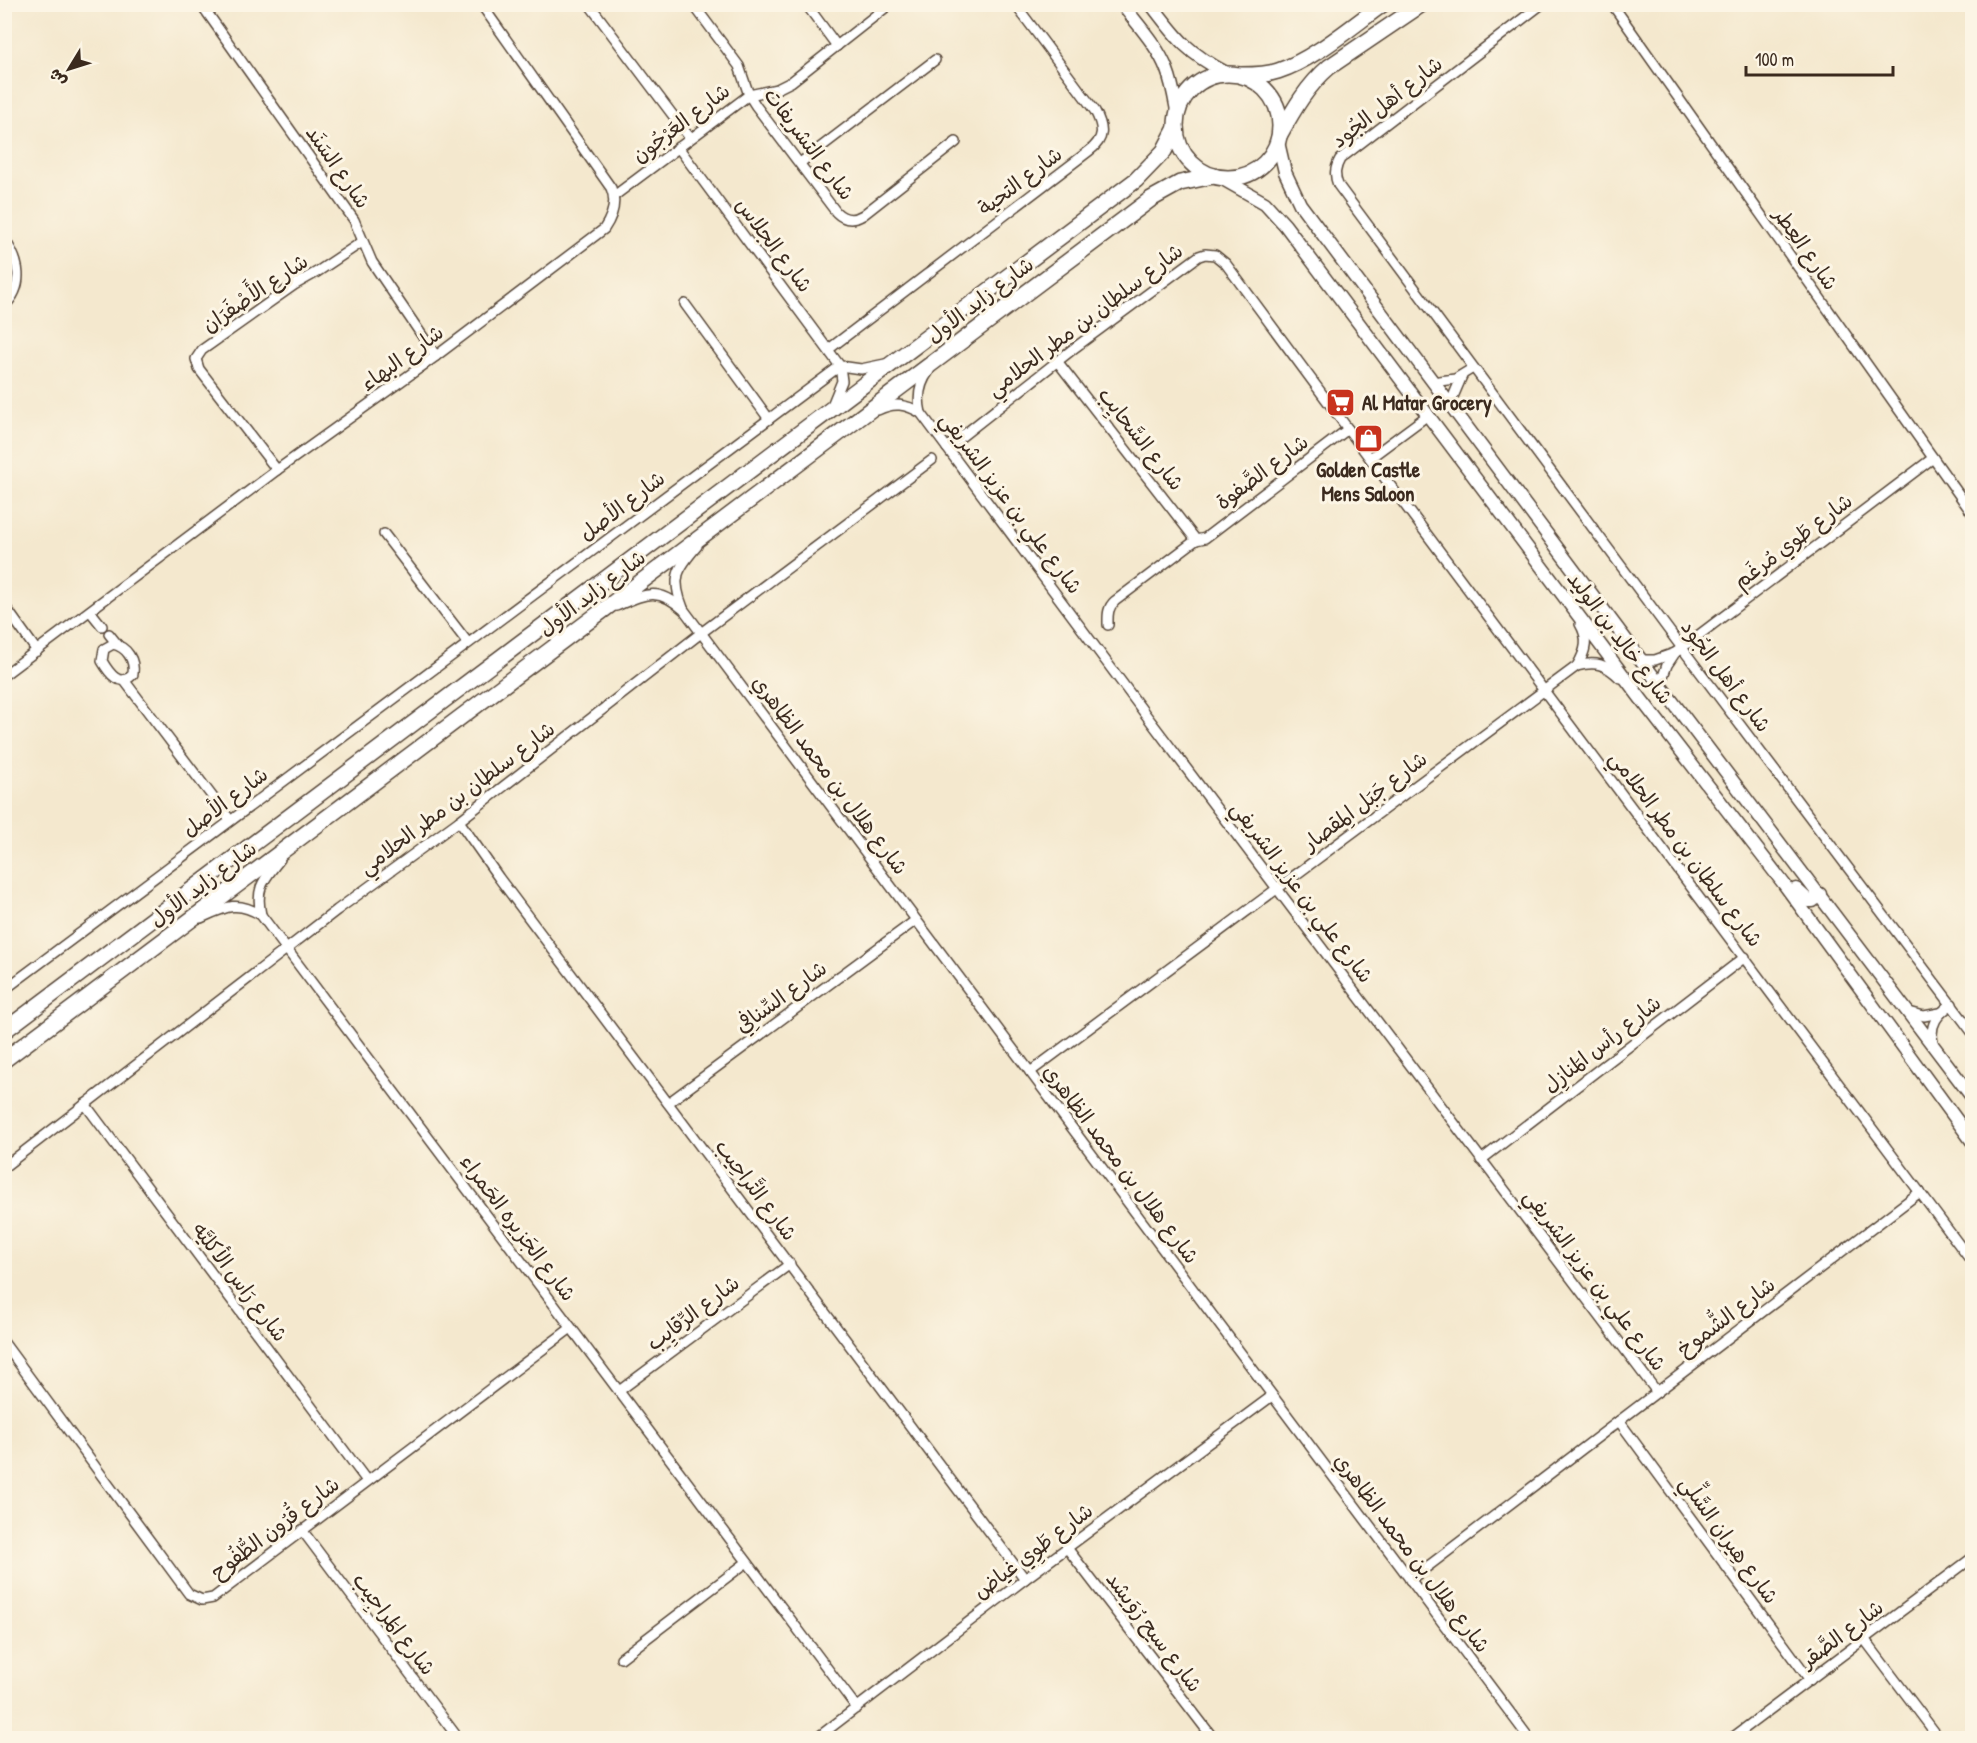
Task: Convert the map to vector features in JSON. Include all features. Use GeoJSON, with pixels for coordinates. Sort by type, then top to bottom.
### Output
{"type":"FeatureCollection","features":[{"type":"Feature","properties":{"kind":"main road"},"geometry":{"type":"LineString","coordinates":[[1383,4],[1292,66],[1263,75],[1216,76],[1195,86],[1181,105],[1177,122],[1179,141],[1187,157],[1201,170],[1217,176],[1239,177],[1256,170],[1265,163],[1299,100],[1317,78],[1329,67],[1422,4]]}},
{"type":"Feature","properties":{"kind":"main road"},"geometry":{"type":"LineString","coordinates":[[1233,75],[1256,83],[1270,96],[1277,108],[1280,121],[1279,138]]}},
{"type":"Feature","properties":{"kind":"main road","name":"شارع زايد الأول"},"geometry":{"type":"LineString","coordinates":[[4,1031],[1136,180],[1164,151],[1177,122]]}},
{"type":"Feature","properties":{"kind":"main road","name":"شارع زايد الأول"},"geometry":{"type":"LineString","coordinates":[[4,1060],[1151,199],[1180,183],[1217,176]]}},
{"type":"Feature","properties":{"kind":"street","name":"شارع السَنَد"},"geometry":{"type":"LineString","coordinates":[[201,4],[349,212],[372,262],[436,356]]}},
{"type":"Feature","properties":{"kind":"street"},"geometry":{"type":"LineString","coordinates":[[481,4],[607,181],[614,196]]}},
{"type":"Feature","properties":{"kind":"street"},"geometry":{"type":"LineString","coordinates":[[589,4],[690,138]]}},
{"type":"Feature","properties":{"kind":"street","name":"شارع التشريفات"},"geometry":{"type":"LineString","coordinates":[[693,4],[739,66],[749,95],[756,106],[836,212],[844,218],[854,219],[862,215],[957,142]]}},
{"type":"Feature","properties":{"kind":"street"},"geometry":{"type":"LineString","coordinates":[[806,4],[837,46]]}},
{"type":"Feature","properties":{"kind":"street","name":"شارع العَرْجُون"},"geometry":{"type":"LineString","coordinates":[[614,196],[749,95],[785,86],[890,4]]}},
{"type":"Feature","properties":{"kind":"street","name":"شارع التحية"},"geometry":{"type":"LineString","coordinates":[[829,349],[1089,151],[1101,139],[1102,127],[1095,111],[1015,4]]}},
{"type":"Feature","properties":{"kind":"street"},"geometry":{"type":"LineString","coordinates":[[1122,4],[1166,68],[1174,93],[1177,122]]}},
{"type":"Feature","properties":{"kind":"street"},"geometry":{"type":"LineString","coordinates":[[1152,4],[1187,49],[1199,58],[1233,75]]}},
{"type":"Feature","properties":{"kind":"street","name":"شارع أهل الجُود"},"geometry":{"type":"LineString","coordinates":[[1542,4],[1340,159],[1335,172],[1338,185],[1679,651],[1972,1032]]}},
{"type":"Feature","properties":{"kind":"street","name":"شارع العِطر"},"geometry":{"type":"LineString","coordinates":[[1612,4],[1972,513]]}},
{"type":"Feature","properties":{"kind":"street"},"geometry":{"type":"LineString","coordinates":[[800,163],[935,60]]}},
{"type":"Feature","properties":{"kind":"street","name":"شارع خالِد بن الوليد"},"geometry":{"type":"LineString","coordinates":[[1279,138],[1285,172],[1300,204],[1972,1097]]}},
{"type":"Feature","properties":{"kind":"street","name":"شارع الجلاس"},"geometry":{"type":"LineString","coordinates":[[678,147],[840,366]]}},
{"type":"Feature","properties":{"kind":"street","name":"شارع خالِد بن الوليد"},"geometry":{"type":"LineString","coordinates":[[1217,176],[1253,195],[1276,214],[1641,699],[1784,884],[1972,1141]]}},
{"type":"Feature","properties":{"kind":"street","name":"شارع البهاء"},"geometry":{"type":"LineString","coordinates":[[4,675],[277,470],[436,356],[596,236],[609,222],[614,196]]}},
{"type":"Feature","properties":{"kind":"street"},"geometry":{"type":"LineString","coordinates":[[4,239],[17,260],[19,278],[15,293],[4,306]]}},
{"type":"Feature","properties":{"kind":"street","name":"شارع الأَصْفَرَان"},"geometry":{"type":"LineString","coordinates":[[277,470],[199,369],[196,359],[202,350],[294,285],[362,242]]}},
{"type":"Feature","properties":{"kind":"street","name":"شارع سلطان بن مطر الحلامي"},"geometry":{"type":"LineString","coordinates":[[947,448],[1058,361],[1199,256],[1215,255],[1226,264],[1259,307],[1370,459],[1972,1262]]}},
{"type":"Feature","properties":{"kind":"street"},"geometry":{"type":"LineString","coordinates":[[685,304],[769,418]]}},
{"type":"Feature","properties":{"kind":"street","name":"شارع علي بن عزيز الشريفي"},"geometry":{"type":"LineString","coordinates":[[944,354],[926,375],[920,387],[918,402],[921,413],[1657,1392]]}},
{"type":"Feature","properties":{"kind":"street"},"geometry":{"type":"LineString","coordinates":[[830,411],[840,389],[842,373],[840,366],[872,368],[897,360]]}},
{"type":"Feature","properties":{"kind":"street","name":"شارع السَّحايِب"},"geometry":{"type":"LineString","coordinates":[[1058,361],[1196,540]]}},
{"type":"Feature","properties":{"kind":"street","name":"شارع الأصل"},"geometry":{"type":"LineString","coordinates":[[4,990],[840,366]]}},
{"type":"Feature","properties":{"kind":"street"},"geometry":{"type":"LineString","coordinates":[[1432,382],[1462,376],[1473,368]]}},
{"type":"Feature","properties":{"kind":"street"},"geometry":{"type":"LineString","coordinates":[[1450,404],[1462,376]]}},
{"type":"Feature","properties":{"kind":"street","name":"شارع علي بن عزيز الشريفي"},"geometry":{"type":"LineString","coordinates":[[855,420],[893,404],[906,405],[921,413]]}},
{"type":"Feature","properties":{"kind":"street"},"geometry":{"type":"LineString","coordinates":[[1370,459],[1428,415]]}},
{"type":"Feature","properties":{"kind":"street","name":"شارع الصَّفوة"},"geometry":{"type":"LineString","coordinates":[[1108,626],[1110,605],[1196,540],[1205,538],[1348,429]]}},
{"type":"Feature","properties":{"kind":"street","name":"شارع طَوي مُرغَم"},"geometry":{"type":"LineString","coordinates":[[1660,684],[1664,671],[1679,651],[1933,458]]}},
{"type":"Feature","properties":{"kind":"street","name":"شارع سلطان بن مطر الحلامي"},"geometry":{"type":"LineString","coordinates":[[4,1167],[286,950],[459,821],[701,633],[932,460]]}},
{"type":"Feature","properties":{"kind":"street","name":"شارع هلال بن محمد الظاهري"},"geometry":{"type":"LineString","coordinates":[[684,610],[677,590],[677,575],[686,559],[715,526]]}},
{"type":"Feature","properties":{"kind":"street"},"geometry":{"type":"LineString","coordinates":[[384,534],[468,643]]}},
{"type":"Feature","properties":{"kind":"street"},"geometry":{"type":"LineString","coordinates":[[1558,589],[1586,638],[1586,646],[1577,666]]}},
{"type":"Feature","properties":{"kind":"street","name":"شارع هلال بن محمد الظاهري"},"geometry":{"type":"LineString","coordinates":[[597,615],[641,596],[655,594],[669,597],[684,610],[1529,1738]]}},
{"type":"Feature","properties":{"kind":"street"},"geometry":{"type":"LineString","coordinates":[[4,606],[37,651]]}},
{"type":"Feature","properties":{"kind":"street"},"geometry":{"type":"LineString","coordinates":[[90,611],[102,626]]}},
{"type":"Feature","properties":{"kind":"street"},"geometry":{"type":"LineString","coordinates":[[109,634],[117,645],[125,650],[134,666],[133,674],[124,680]]}},
{"type":"Feature","properties":{"kind":"street"},"geometry":{"type":"LineString","coordinates":[[117,645],[106,646],[102,652],[102,658],[113,677],[124,680],[231,820]]}},
{"type":"Feature","properties":{"kind":"street","name":"شارع طَوي مُرغَم"},"geometry":{"type":"LineString","coordinates":[[1641,660],[1655,660],[1679,651]]}},
{"type":"Feature","properties":{"kind":"street"},"geometry":{"type":"LineString","coordinates":[[1577,666],[1600,663],[1611,669],[1641,699]]}},
{"type":"Feature","properties":{"kind":"street","name":"شارع جَبَل المِقصار"},"geometry":{"type":"LineString","coordinates":[[1030,1072],[1577,666]]}},
{"type":"Feature","properties":{"kind":"street","name":"شارع التَّراحِيب"},"geometry":{"type":"LineString","coordinates":[[459,821],[499,878],[1025,1579]]}},
{"type":"Feature","properties":{"kind":"street"},"geometry":{"type":"LineString","coordinates":[[261,915],[258,898],[262,883],[293,843]]}},
{"type":"Feature","properties":{"kind":"street"},"geometry":{"type":"LineString","coordinates":[[1784,884],[1795,888],[1809,901],[1813,901],[1820,894]]}},
{"type":"Feature","properties":{"kind":"street"},"geometry":{"type":"LineString","coordinates":[[176,930],[232,906],[244,906],[261,915]]}},
{"type":"Feature","properties":{"kind":"street","name":"شارع الجَزيره الحَمراء"},"geometry":{"type":"LineString","coordinates":[[261,915],[857,1708]]}},
{"type":"Feature","properties":{"kind":"street","name":"شارع السِّنافِي"},"geometry":{"type":"LineString","coordinates":[[668,1103],[916,920]]}},
{"type":"Feature","properties":{"kind":"street","name":"شارع رأس المَنازِل"},"geometry":{"type":"LineString","coordinates":[[1481,1160],[1745,957]]}},
{"type":"Feature","properties":{"kind":"street"},"geometry":{"type":"LineString","coordinates":[[1932,1042],[1933,1023],[1940,1013],[1952,1004]]}},
{"type":"Feature","properties":{"kind":"street"},"geometry":{"type":"LineString","coordinates":[[1909,1012],[1924,1016],[1940,1013]]}},
{"type":"Feature","properties":{"kind":"street","name":"شارع رَاس الأكليَّه"},"geometry":{"type":"LineString","coordinates":[[85,1104],[367,1481]]}},
{"type":"Feature","properties":{"kind":"street","name":"شارع الشُّموخ"},"geometry":{"type":"LineString","coordinates":[[1410,1580],[1920,1192]]}},
{"type":"Feature","properties":{"kind":"street","name":"شارع الرِّقايِب"},"geometry":{"type":"LineString","coordinates":[[619,1391],[790,1264]]}},
{"type":"Feature","properties":{"kind":"street","name":"شارع قُرُون الطُّفُوح"},"geometry":{"type":"LineString","coordinates":[[4,1343],[189,1594],[202,1600],[213,1598],[571,1328]]}},
{"type":"Feature","properties":{"kind":"street","name":"شارع طَوِي غياض"},"geometry":{"type":"LineString","coordinates":[[818,1738],[1025,1579],[1272,1396]]}},
{"type":"Feature","properties":{"kind":"street","name":"شارع هِيران السَّلِّي"},"geometry":{"type":"LineString","coordinates":[[1619,1421],[1810,1680]]}},
{"type":"Feature","properties":{"kind":"street","name":"شارع المَراجِيب"},"geometry":{"type":"LineString","coordinates":[[302,1530],[458,1738]]}},
{"type":"Feature","properties":{"kind":"street","name":"شارع سيح رُوَيشد"},"geometry":{"type":"LineString","coordinates":[[1067,1548],[1212,1738]]}},
{"type":"Feature","properties":{"kind":"street","name":"شارع الصَّقر"},"geometry":{"type":"LineString","coordinates":[[1732,1738],[1972,1558]]}},
{"type":"Feature","properties":{"kind":"street"},"geometry":{"type":"LineString","coordinates":[[621,1658],[747,1562]]}},
{"type":"Feature","properties":{"kind":"street"},"geometry":{"type":"LineString","coordinates":[[1865,1640],[1939,1738]]}},
{"type":"Feature","properties":{"kind":"place","name":"Al Matar Grocery"},"geometry":{"type":"Point","coordinates":[1341,403]}},
{"type":"Feature","properties":{"kind":"place","name":"Golden Castle Mens Saloon"},"geometry":{"type":"Point","coordinates":[1368,439]}}]}
